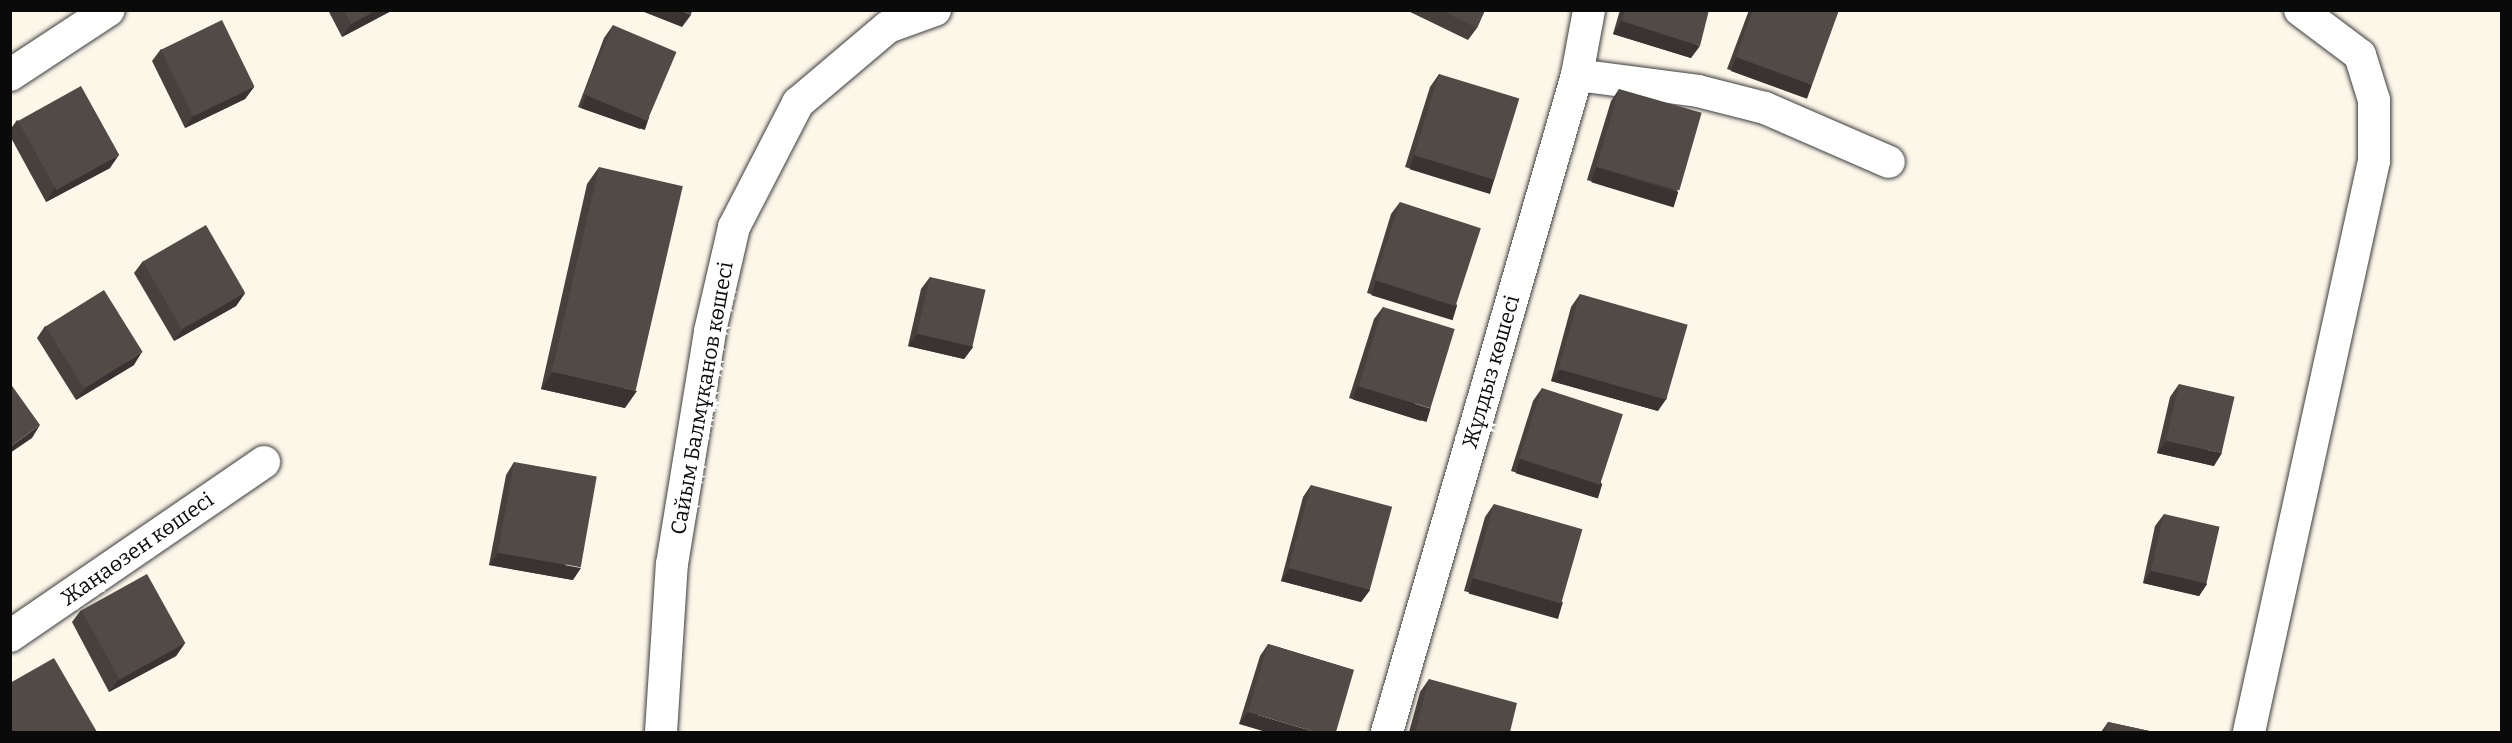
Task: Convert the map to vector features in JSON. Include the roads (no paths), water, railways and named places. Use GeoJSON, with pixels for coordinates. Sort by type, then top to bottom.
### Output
{"type":"FeatureCollection","features":[{"type":"Feature","properties":{"kind":"street"},"geometry":{"type":"LineString","coordinates":[[10,75],[109,10]]}},
{"type":"Feature","properties":{"kind":"street","name":"Сайым Балмұқанов көшесі"},"geometry":{"type":"LineString","coordinates":[[661,732],[672,564],[710,332],[734,227],[798,103],[888,27],[935,10]]}},
{"type":"Feature","properties":{"kind":"street","name":"Жұлдыз көшесі"},"geometry":{"type":"LineString","coordinates":[[1388,732],[1577,75],[1589,10]]}},
{"type":"Feature","properties":{"kind":"street"},"geometry":{"type":"LineString","coordinates":[[2249,732],[2374,161],[2374,99],[2360,55],[2300,10]]}},
{"type":"Feature","properties":{"kind":"street"},"geometry":{"type":"LineString","coordinates":[[1577,75],[1698,91],[1765,108],[1889,162]]}},
{"type":"Feature","properties":{"kind":"street","name":"Жаңаөзен көшесі"},"geometry":{"type":"LineString","coordinates":[[10,636],[264,462]]}}]}
